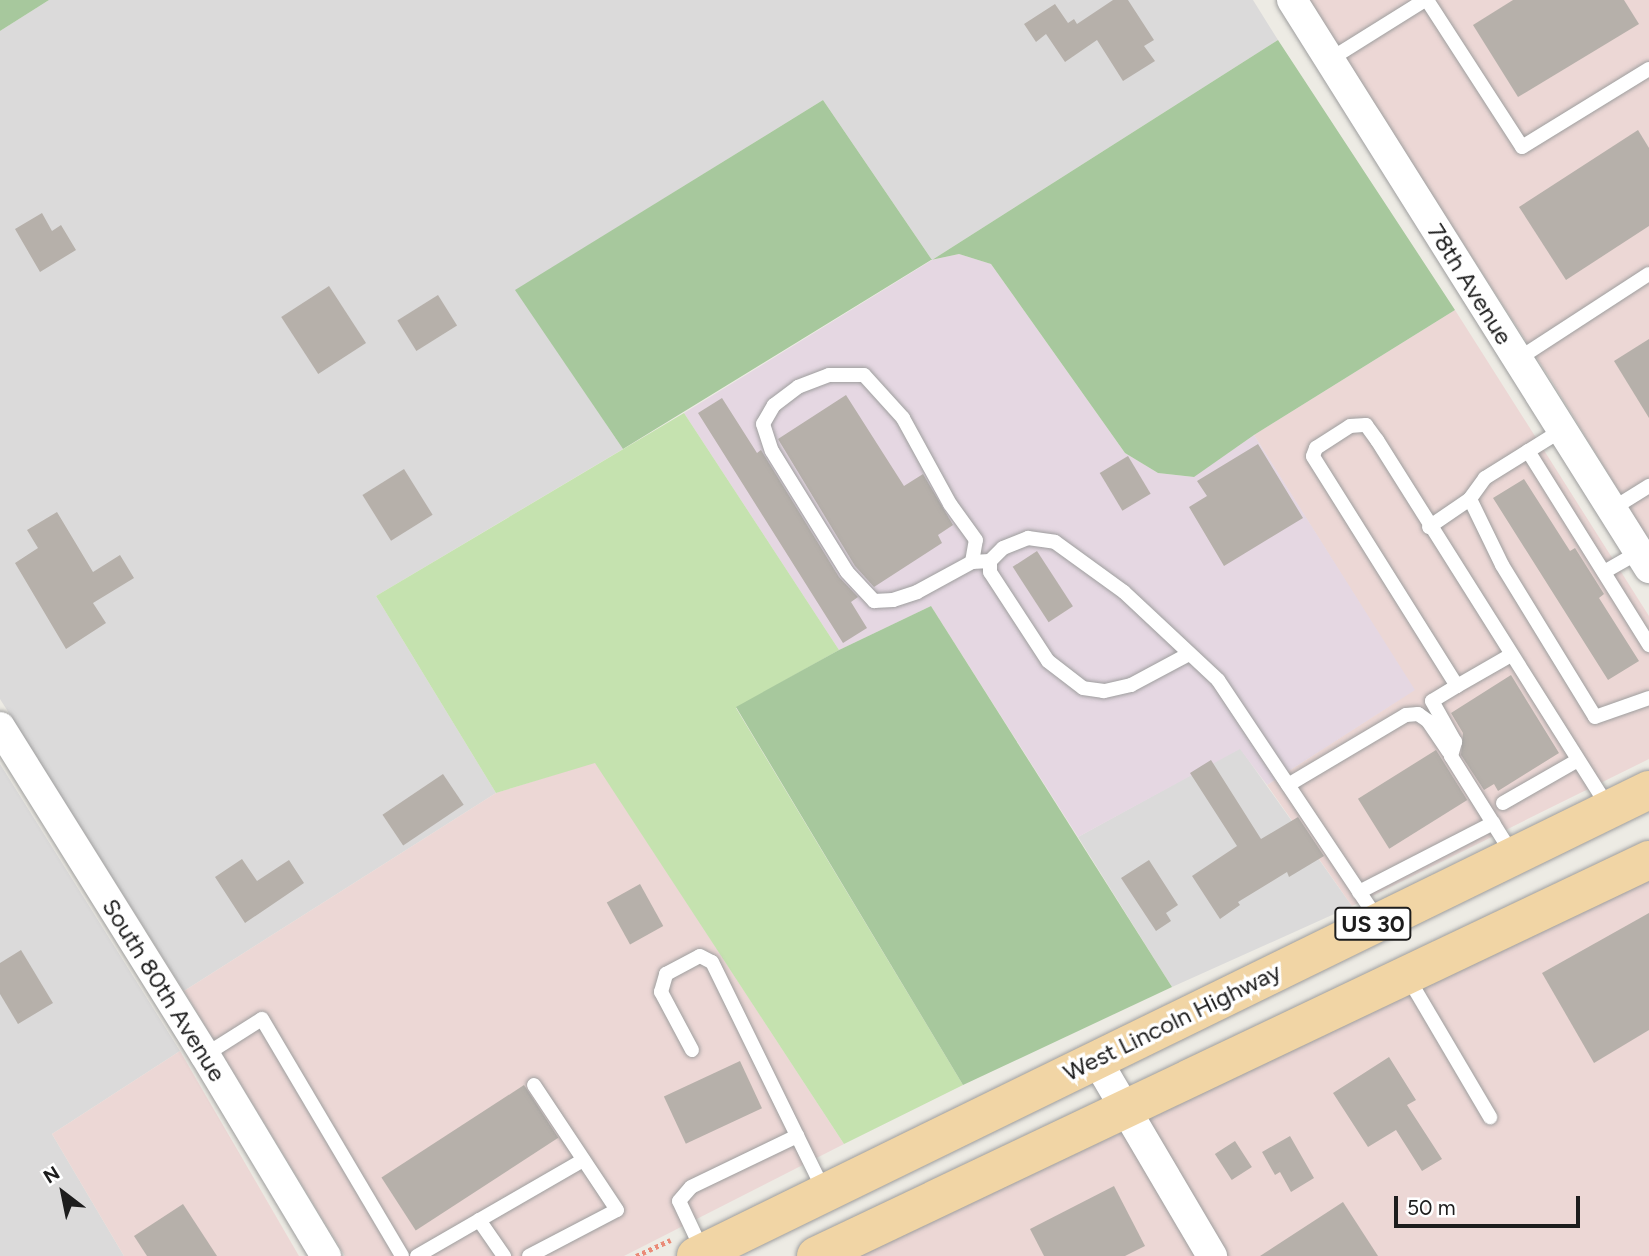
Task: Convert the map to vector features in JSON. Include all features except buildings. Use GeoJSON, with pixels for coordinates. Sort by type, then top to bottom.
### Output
{"type":"FeatureCollection","features":[{"type":"Feature","properties":{"kind":"main road","name":"West Lincoln Highway"},"geometry":{"type":"LineString","coordinates":[[700,1254],[1096,1059],[1369,907],[1514,856],[1649,790]]}},
{"type":"Feature","properties":{"kind":"main road"},"geometry":{"type":"LineString","coordinates":[[1575,895],[1649,837]]}},
{"type":"Feature","properties":{"kind":"main road","name":"US 30"},"geometry":{"type":"LineString","coordinates":[[816,1256],[1649,860]]}},
{"type":"Feature","properties":{"kind":"street","name":"78th Avenue"},"geometry":{"type":"LineString","coordinates":[[1292,0],[1644,560]]}},
{"type":"Feature","properties":{"kind":"street","name":"South 80th Avenue"},"geometry":{"type":"LineString","coordinates":[[0,727],[205,1055],[326,1256]]}},
{"type":"Feature","properties":{"kind":"street"},"geometry":{"type":"LineString","coordinates":[[1096,1059],[1211,1256]]}},
{"type":"Feature","properties":{"kind":"lane"},"geometry":{"type":"LineString","coordinates":[[1329,60],[1426,0],[1522,147],[1649,69]]}},
{"type":"Feature","properties":{"kind":"lane"},"geometry":{"type":"LineString","coordinates":[[1518,359],[1649,274]]}},
{"type":"Feature","properties":{"kind":"lane"},"geometry":{"type":"LineString","coordinates":[[972,562],[976,540],[950,504],[903,418],[864,375],[829,375],[798,387],[774,405],[763,424],[772,451],[847,572],[874,601],[893,600],[917,592],[972,562],[990,561],[1003,548],[1027,538],[1055,542],[1124,593],[1218,680],[1369,907],[1493,823]]}},
{"type":"Feature","properties":{"kind":"lane"},"geometry":{"type":"LineString","coordinates":[[1457,686],[1313,456],[1316,448],[1350,426],[1366,425],[1609,809]]}},
{"type":"Feature","properties":{"kind":"lane"},"geometry":{"type":"LineString","coordinates":[[1429,527],[1470,499],[1485,478],[1562,430]]}},
{"type":"Feature","properties":{"kind":"lane"},"geometry":{"type":"LineString","coordinates":[[1528,451],[1649,645]]}},
{"type":"Feature","properties":{"kind":"lane"},"geometry":{"type":"LineString","coordinates":[[1612,509],[1649,486]]}},
{"type":"Feature","properties":{"kind":"lane"},"geometry":{"type":"LineString","coordinates":[[1470,499],[1502,565],[1595,717],[1649,698]]}},
{"type":"Feature","properties":{"kind":"lane"},"geometry":{"type":"LineString","coordinates":[[1604,572],[1644,560]]}},
{"type":"Feature","properties":{"kind":"lane"},"geometry":{"type":"LineString","coordinates":[[990,561],[990,572],[1048,661],[1083,688],[1104,691],[1132,685],[1189,654]]}},
{"type":"Feature","properties":{"kind":"lane"},"geometry":{"type":"LineString","coordinates":[[1451,756],[1455,742],[1432,701],[1511,655]]}},
{"type":"Feature","properties":{"kind":"lane"},"geometry":{"type":"LineString","coordinates":[[1288,785],[1406,715],[1418,715],[1428,721],[1514,856]]}},
{"type":"Feature","properties":{"kind":"lane"},"geometry":{"type":"LineString","coordinates":[[1503,803],[1578,760]]}},
{"type":"Feature","properties":{"kind":"lane"},"geometry":{"type":"LineString","coordinates":[[692,1050],[662,992],[666,974],[700,956],[712,962],[824,1192]]}},
{"type":"Feature","properties":{"kind":"lane"},"geometry":{"type":"LineString","coordinates":[[1407,975],[1490,1117]]}},
{"type":"Feature","properties":{"kind":"lane"},"geometry":{"type":"LineString","coordinates":[[205,1055],[262,1020],[402,1256]]}},
{"type":"Feature","properties":{"kind":"lane"},"geometry":{"type":"LineString","coordinates":[[529,1256],[617,1210],[534,1084]]}},
{"type":"Feature","properties":{"kind":"lane"},"geometry":{"type":"LineString","coordinates":[[700,1254],[679,1201],[691,1188],[797,1136]]}},
{"type":"Feature","properties":{"kind":"lane"},"geometry":{"type":"LineString","coordinates":[[417,1256],[583,1160]]}},
{"type":"Feature","properties":{"kind":"lane"},"geometry":{"type":"LineString","coordinates":[[479,1220],[504,1256]]}},
{"type":"Feature","properties":{"kind":"shaded area"},"geometry":{"type":"Polygon","coordinates":[[[49,0],[1253,0],[1278,40],[932,260],[823,100],[516,290],[623,449],[376,596],[496,793],[184,991],[0,699],[0,31],[49,0]]]}},
{"type":"Feature","properties":{"kind":"shaded area"},"geometry":{"type":"Polygon","coordinates":[[[1307,0],[1649,0],[1649,540],[1551,380],[1307,0]]]}},
{"type":"Feature","properties":{"kind":"shaded area"},"geometry":{"type":"Polygon","coordinates":[[[959,254],[991,264],[1125,453],[1158,473],[1193,477],[1254,435],[1415,690],[1267,785],[1240,749],[1078,837],[931,606],[839,650],[684,413],[932,260],[959,254]]]}},
{"type":"Feature","properties":{"kind":"shaded area"},"geometry":{"type":"Polygon","coordinates":[[[1455,310],[1649,616],[1649,759],[1352,906],[1267,785],[1414,690],[1254,435],[1455,310]]]}},
{"type":"Feature","properties":{"kind":"shaded area"},"geometry":{"type":"Polygon","coordinates":[[[1240,748],[1352,906],[1172,987],[1078,837],[1240,748]]]}},
{"type":"Feature","properties":{"kind":"shaded area"},"geometry":{"type":"Polygon","coordinates":[[[595,762],[844,1144],[624,1256],[345,1256],[184,991],[496,793],[595,762]]]}},
{"type":"Feature","properties":{"kind":"shaded area"},"geometry":{"type":"Polygon","coordinates":[[[0,764],[180,1051],[52,1134],[124,1256],[0,1256],[0,764]]]}},
{"type":"Feature","properties":{"kind":"shaded area"},"geometry":{"type":"Polygon","coordinates":[[[1649,865],[1649,1256],[1223,1256],[1136,1114],[1649,865]]]}},
{"type":"Feature","properties":{"kind":"shaded area"},"geometry":{"type":"Polygon","coordinates":[[[180,1051],[299,1256],[124,1256],[52,1134],[180,1051]]]}},
{"type":"Feature","properties":{"kind":"shaded area"},"geometry":{"type":"Polygon","coordinates":[[[1125,1123],[1205,1256],[839,1256],[1125,1123]]]}},
{"type":"Feature","properties":{"kind":"green space"},"geometry":{"type":"Polygon","coordinates":[[[0,0],[49,0],[0,31],[0,0]]]}},
{"type":"Feature","properties":{"kind":"green space"},"geometry":{"type":"Polygon","coordinates":[[[1278,40],[1455,310],[1254,435],[1194,477],[1158,473],[1125,453],[991,264],[959,254],[933,260],[1278,40]]]}},
{"type":"Feature","properties":{"kind":"green space"},"geometry":{"type":"Polygon","coordinates":[[[823,100],[932,260],[623,449],[515,290],[823,100]]]}},
{"type":"Feature","properties":{"kind":"green space"},"geometry":{"type":"Polygon","coordinates":[[[684,413],[839,650],[736,708],[963,1085],[844,1144],[595,763],[496,793],[376,596],[684,413]]]}},
{"type":"Feature","properties":{"kind":"green space"},"geometry":{"type":"Polygon","coordinates":[[[931,606],[1172,987],[963,1085],[736,707],[839,650],[931,606]]]}}]}
